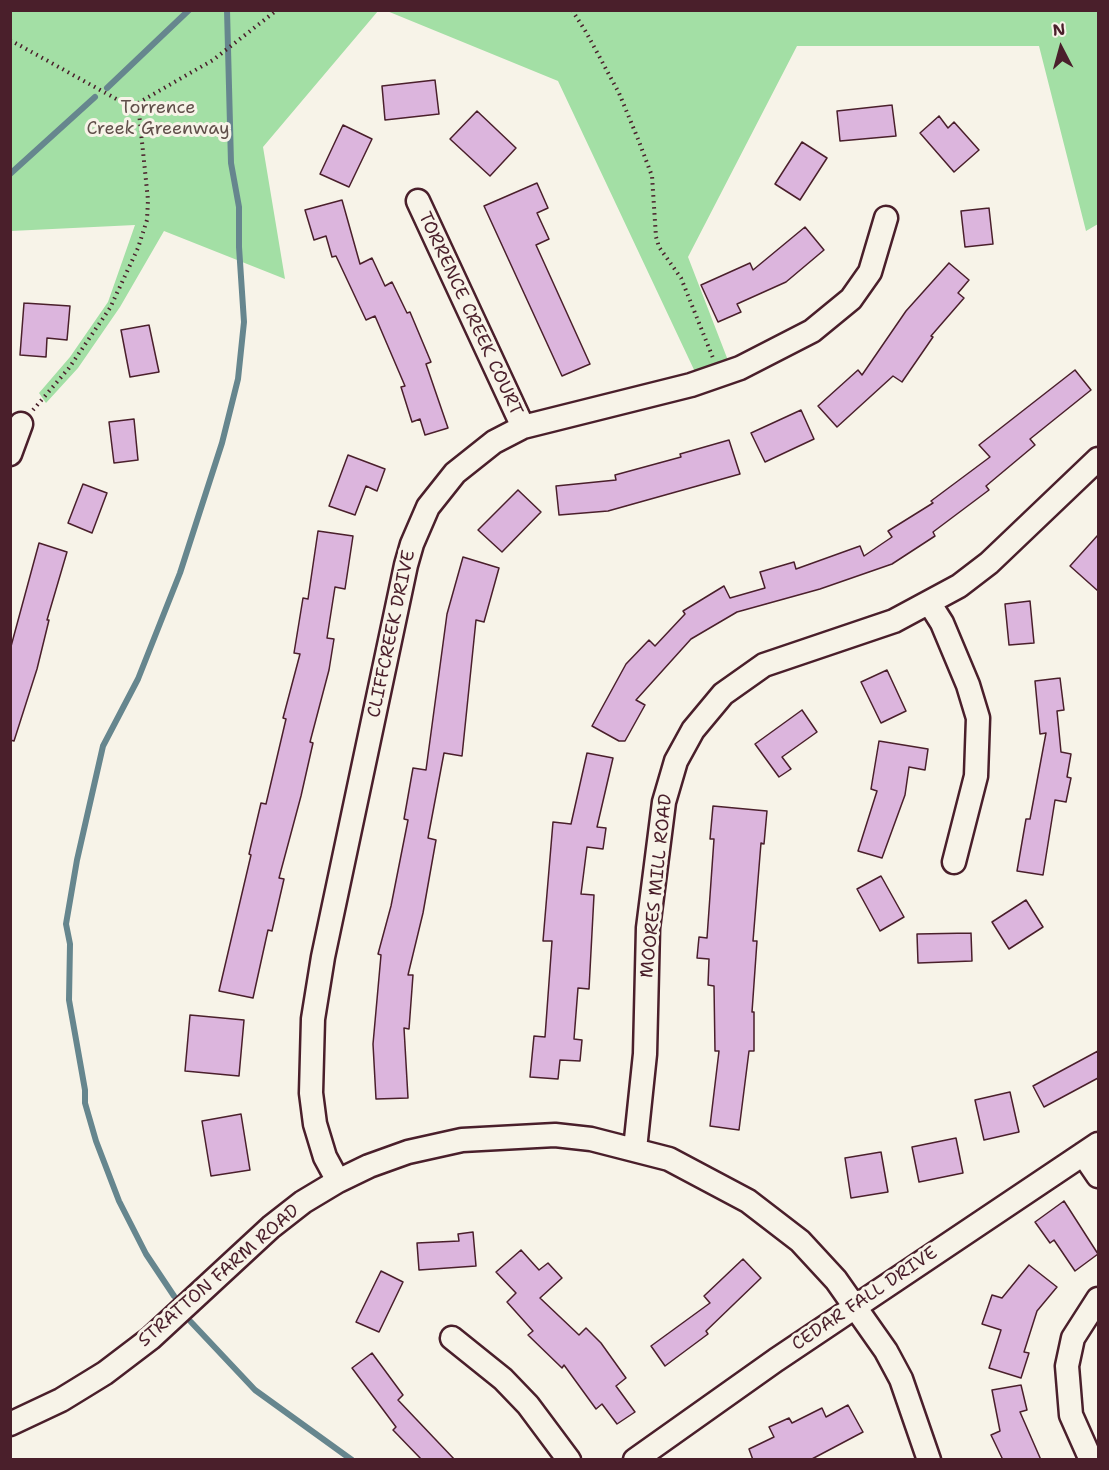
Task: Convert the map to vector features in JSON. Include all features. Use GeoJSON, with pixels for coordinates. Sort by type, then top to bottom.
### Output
{"type":"FeatureCollection","features":[{"type":"Feature","properties":{"kind":"street","name":"TORRENCE CREEK COURT"},"geometry":{"type":"LineString","coordinates":[[418,201],[523,427]]}},
{"type":"Feature","properties":{"kind":"street","name":"CLIFFCREEK DRIVE"},"geometry":{"type":"LineString","coordinates":[[338,1181],[325,1157],[315,1124],[311,1093],[313,1019],[323,957],[406,565],[412,544],[429,507],[455,473],[494,442],[523,427],[657,395],[719,375],[774,352],[812,331],[840,310],[870,272],[886,218]]}},
{"type":"Feature","properties":{"kind":"street"},"geometry":{"type":"LineString","coordinates":[[10,454],[21,424]]}},
{"type":"Feature","properties":{"kind":"street","name":"MOORES MILL ROAD"},"geometry":{"type":"LineString","coordinates":[[635,1149],[645,1054],[648,928],[664,802],[676,761],[693,730],[711,706],[736,683],[764,665],[894,621],[930,604],[989,563],[1098,459]]}},
{"type":"Feature","properties":{"kind":"street"},"geometry":{"type":"LineString","coordinates":[[930,604],[942,623],[968,684],[978,718],[976,776],[954,862]]}},
{"type":"Feature","properties":{"kind":"street","name":"STRATTON FARM ROAD"},"geometry":{"type":"LineString","coordinates":[[10,1424],[61,1400],[105,1373],[150,1338],[271,1227],[338,1181],[369,1166],[408,1152],[462,1140],[555,1135],[591,1139],[635,1149],[703,1175],[758,1207],[800,1241],[825,1266],[886,1351],[901,1379],[928,1460]]}},
{"type":"Feature","properties":{"kind":"street"},"geometry":{"type":"LineString","coordinates":[[1091,1149],[1098,1176]]}},
{"type":"Feature","properties":{"kind":"street","name":"CEDAR FALL DRIVE"},"geometry":{"type":"LineString","coordinates":[[635,1460],[855,1306],[1091,1149]]}},
{"type":"Feature","properties":{"kind":"street"},"geometry":{"type":"LineString","coordinates":[[1091,1460],[1071,1415],[1066,1385],[1072,1338],[1098,1299]]}},
{"type":"Feature","properties":{"kind":"street"},"geometry":{"type":"LineString","coordinates":[[453,1338],[503,1379],[528,1405],[569,1460]]}},
{"type":"Feature","properties":{"kind":"path"},"geometry":{"type":"LineString","coordinates":[[10,40],[120,101],[138,103],[213,60],[277,10]]}},
{"type":"Feature","properties":{"kind":"path"},"geometry":{"type":"LineString","coordinates":[[572,10],[619,93],[634,130],[652,177],[656,237],[659,247],[681,278],[719,375]]}},
{"type":"Feature","properties":{"kind":"path"},"geometry":{"type":"LineString","coordinates":[[21,424],[69,368],[110,308],[138,248],[147,220],[148,200],[138,103]]}},
{"type":"Feature","properties":{"kind":"green space","name":"Torrence Creek Greenway"},"geometry":{"type":"Polygon","coordinates":[[[11,10],[378,11],[263,147],[285,279],[164,231],[120,307],[78,368],[46,403],[39,393],[70,357],[108,302],[135,225],[11,231],[11,10]]]}},
{"type":"Feature","properties":{"kind":"green space"},"geometry":{"type":"Polygon","coordinates":[[[387,11],[1098,11],[1098,224],[1086,231],[1039,46],[797,46],[688,257],[729,363],[696,374],[558,81],[387,11]]]}},
{"type":"Feature","properties":{"kind":"building"},"geometry":{"type":"Polygon","coordinates":[[[435,80],[439,114],[385,120],[382,86],[435,80]]]}},
{"type":"Feature","properties":{"kind":"building"},"geometry":{"type":"Polygon","coordinates":[[[892,105],[896,136],[840,141],[837,111],[892,105]]]}},
{"type":"Feature","properties":{"kind":"building"},"geometry":{"type":"Polygon","coordinates":[[[477,111],[516,148],[490,176],[450,139],[477,111]]]}},
{"type":"Feature","properties":{"kind":"building"},"geometry":{"type":"Polygon","coordinates":[[[939,116],[948,128],[954,122],[979,150],[954,172],[920,133],[939,116]]]}},
{"type":"Feature","properties":{"kind":"building"},"geometry":{"type":"Polygon","coordinates":[[[343,125],[372,139],[349,187],[320,174],[343,125]]]}},
{"type":"Feature","properties":{"kind":"building"},"geometry":{"type":"Polygon","coordinates":[[[802,142],[827,158],[800,200],[775,184],[802,142]]]}},
{"type":"Feature","properties":{"kind":"building"},"geometry":{"type":"Polygon","coordinates":[[[537,183],[548,208],[537,213],[549,239],[536,245],[590,364],[562,376],[484,206],[537,183]]]}},
{"type":"Feature","properties":{"kind":"building"},"geometry":{"type":"Polygon","coordinates":[[[342,200],[360,264],[372,258],[385,286],[392,282],[407,313],[410,312],[431,362],[426,364],[448,428],[425,435],[420,419],[412,422],[401,387],[405,386],[375,316],[366,320],[336,256],[332,257],[326,236],[314,240],[305,210],[342,200]]]}},
{"type":"Feature","properties":{"kind":"building"},"geometry":{"type":"Polygon","coordinates":[[[989,208],[993,244],[965,247],[961,211],[989,208]]]}},
{"type":"Feature","properties":{"kind":"building"},"geometry":{"type":"Polygon","coordinates":[[[805,227],[824,250],[786,282],[737,304],[741,312],[718,322],[701,285],[750,263],[753,270],[805,227]]]}},
{"type":"Feature","properties":{"kind":"building"},"geometry":{"type":"Polygon","coordinates":[[[949,263],[969,280],[958,293],[964,298],[931,336],[933,337],[902,382],[893,376],[837,427],[818,406],[858,370],[862,375],[906,311],[949,263]]]}},
{"type":"Feature","properties":{"kind":"building"},"geometry":{"type":"Polygon","coordinates":[[[24,303],[70,306],[67,340],[47,338],[46,357],[20,355],[24,303]]]}},
{"type":"Feature","properties":{"kind":"building"},"geometry":{"type":"Polygon","coordinates":[[[149,325],[159,372],[130,377],[121,330],[149,325]]]}},
{"type":"Feature","properties":{"kind":"building"},"geometry":{"type":"Polygon","coordinates":[[[1075,370],[1091,390],[1030,439],[1035,445],[986,486],[989,490],[933,532],[935,536],[892,564],[820,589],[737,612],[691,639],[636,700],[645,705],[625,741],[619,741],[592,726],[626,664],[649,640],[655,646],[685,614],[683,611],[724,586],[730,598],[765,588],[760,572],[794,562],[796,569],[860,546],[864,556],[892,537],[888,531],[933,503],[931,501],[990,457],[979,445],[1075,370]]]}},
{"type":"Feature","properties":{"kind":"building"},"geometry":{"type":"Polygon","coordinates":[[[801,410],[814,439],[765,462],[751,433],[801,410]]]}},
{"type":"Feature","properties":{"kind":"building"},"geometry":{"type":"Polygon","coordinates":[[[134,419],[138,460],[114,463],[109,422],[134,419]]]}},
{"type":"Feature","properties":{"kind":"building"},"geometry":{"type":"Polygon","coordinates":[[[729,440],[740,474],[608,511],[559,515],[556,486],[616,480],[615,475],[681,457],[680,454],[729,440]]]}},
{"type":"Feature","properties":{"kind":"building"},"geometry":{"type":"Polygon","coordinates":[[[348,455],[385,469],[377,491],[366,486],[355,515],[329,506],[348,455]]]}},
{"type":"Feature","properties":{"kind":"building"},"geometry":{"type":"Polygon","coordinates":[[[83,484],[107,493],[92,533],[68,523],[83,484]]]}},
{"type":"Feature","properties":{"kind":"building"},"geometry":{"type":"Polygon","coordinates":[[[518,490],[541,512],[502,552],[478,530],[518,490]]]}},
{"type":"Feature","properties":{"kind":"building"},"geometry":{"type":"Polygon","coordinates":[[[318,531],[353,536],[345,589],[335,587],[327,638],[334,639],[329,670],[310,742],[313,743],[301,796],[279,878],[284,879],[272,931],[268,930],[253,998],[219,991],[261,803],[266,804],[286,719],[283,718],[300,654],[294,653],[303,598],[308,599],[318,531]]]}},
{"type":"Feature","properties":{"kind":"building"},"geometry":{"type":"Polygon","coordinates":[[[1098,535],[1098,591],[1070,566],[1098,535]]]}},
{"type":"Feature","properties":{"kind":"building"},"geometry":{"type":"Polygon","coordinates":[[[39,543],[67,552],[47,620],[49,620],[37,669],[14,741],[10,740],[10,650],[39,543]]]}},
{"type":"Feature","properties":{"kind":"building"},"geometry":{"type":"Polygon","coordinates":[[[463,557],[499,568],[484,622],[476,620],[462,756],[444,753],[428,838],[436,840],[423,913],[408,975],[413,975],[409,1029],[404,1028],[408,1098],[376,1099],[373,1044],[381,955],[378,954],[391,906],[408,820],[404,819],[413,768],[426,770],[447,614],[463,557]]]}},
{"type":"Feature","properties":{"kind":"building"},"geometry":{"type":"Polygon","coordinates":[[[1030,601],[1034,643],[1009,645],[1005,604],[1030,601]]]}},
{"type":"Feature","properties":{"kind":"building"},"geometry":{"type":"Polygon","coordinates":[[[887,670],[906,711],[881,723],[861,682],[887,670]]]}},
{"type":"Feature","properties":{"kind":"building"},"geometry":{"type":"Polygon","coordinates":[[[1060,678],[1064,710],[1057,711],[1061,752],[1071,754],[1067,777],[1071,778],[1066,802],[1055,800],[1043,875],[1017,871],[1026,819],[1030,819],[1046,733],[1040,734],[1035,681],[1060,678]]]}},
{"type":"Feature","properties":{"kind":"building"},"geometry":{"type":"Polygon","coordinates":[[[802,710],[817,732],[782,757],[791,769],[779,777],[755,744],[802,710]]]}},
{"type":"Feature","properties":{"kind":"building"},"geometry":{"type":"Polygon","coordinates":[[[879,741],[928,749],[925,770],[909,767],[905,795],[882,858],[858,851],[877,791],[871,789],[879,741]]]}},
{"type":"Feature","properties":{"kind":"building"},"geometry":{"type":"Polygon","coordinates":[[[587,753],[613,758],[597,827],[606,828],[603,849],[587,847],[581,894],[594,895],[589,989],[578,988],[574,1039],[582,1040],[580,1061],[560,1060],[558,1079],[530,1077],[534,1036],[545,1037],[552,941],[543,941],[553,822],[571,824],[587,753]]]}},
{"type":"Feature","properties":{"kind":"building"},"geometry":{"type":"Polygon","coordinates":[[[713,806],[767,811],[764,844],[761,843],[753,941],[757,941],[752,1012],[754,1012],[754,1051],[749,1051],[739,1130],[710,1126],[719,1051],[715,1051],[714,986],[708,985],[709,959],[697,958],[699,937],[707,938],[714,839],[710,839],[713,806]]]}},
{"type":"Feature","properties":{"kind":"building"},"geometry":{"type":"Polygon","coordinates":[[[881,876],[904,917],[880,931],[857,889],[881,876]]]}},
{"type":"Feature","properties":{"kind":"building"},"geometry":{"type":"Polygon","coordinates":[[[1026,900],[1043,927],[1009,949],[992,922],[1026,900]]]}},
{"type":"Feature","properties":{"kind":"building"},"geometry":{"type":"Polygon","coordinates":[[[971,933],[972,961],[918,963],[917,934],[971,933]]]}},
{"type":"Feature","properties":{"kind":"building"},"geometry":{"type":"Polygon","coordinates":[[[190,1015],[244,1020],[239,1076],[185,1071],[190,1015]]]}},
{"type":"Feature","properties":{"kind":"building"},"geometry":{"type":"Polygon","coordinates":[[[1098,1051],[1098,1078],[1044,1107],[1033,1086],[1098,1051]]]}},
{"type":"Feature","properties":{"kind":"building"},"geometry":{"type":"Polygon","coordinates":[[[1010,1092],[1019,1132],[984,1140],[975,1100],[1010,1092]]]}},
{"type":"Feature","properties":{"kind":"building"},"geometry":{"type":"Polygon","coordinates":[[[241,1114],[250,1170],[211,1176],[202,1121],[241,1114]]]}},
{"type":"Feature","properties":{"kind":"building"},"geometry":{"type":"Polygon","coordinates":[[[956,1138],[963,1173],[919,1182],[912,1147],[956,1138]]]}},
{"type":"Feature","properties":{"kind":"building"},"geometry":{"type":"Polygon","coordinates":[[[881,1152],[888,1192],[851,1198],[845,1158],[881,1152]]]}},
{"type":"Feature","properties":{"kind":"building"},"geometry":{"type":"Polygon","coordinates":[[[1064,1201],[1098,1254],[1075,1271],[1054,1240],[1050,1243],[1035,1222],[1064,1201]]]}},
{"type":"Feature","properties":{"kind":"building"},"geometry":{"type":"Polygon","coordinates":[[[473,1232],[476,1266],[419,1270],[417,1243],[459,1241],[458,1234],[473,1232]]]}},
{"type":"Feature","properties":{"kind":"building"},"geometry":{"type":"Polygon","coordinates":[[[521,1250],[539,1270],[548,1263],[562,1278],[540,1298],[579,1335],[586,1328],[601,1343],[626,1378],[616,1386],[635,1412],[617,1424],[602,1404],[596,1409],[564,1365],[562,1368],[528,1335],[533,1331],[507,1302],[516,1293],[496,1272],[521,1250]]]}},
{"type":"Feature","properties":{"kind":"building"},"geometry":{"type":"Polygon","coordinates":[[[743,1259],[761,1278],[706,1331],[708,1334],[665,1366],[651,1346],[710,1303],[704,1296],[743,1259]]]}},
{"type":"Feature","properties":{"kind":"building"},"geometry":{"type":"Polygon","coordinates":[[[1029,1265],[1057,1287],[1037,1311],[1024,1352],[1029,1353],[1021,1378],[989,1368],[1001,1330],[982,1324],[992,1295],[1002,1298],[1029,1265]]]}},
{"type":"Feature","properties":{"kind":"building"},"geometry":{"type":"Polygon","coordinates":[[[381,1271],[403,1282],[379,1332],[356,1322],[381,1271]]]}},
{"type":"Feature","properties":{"kind":"building"},"geometry":{"type":"Polygon","coordinates":[[[372,1353],[403,1395],[398,1400],[455,1460],[422,1460],[393,1430],[396,1427],[352,1368],[372,1353]]]}},
{"type":"Feature","properties":{"kind":"building"},"geometry":{"type":"Polygon","coordinates":[[[1021,1385],[1027,1410],[1020,1412],[1041,1460],[1003,1460],[991,1435],[1000,1431],[992,1390],[1021,1385]]]}},
{"type":"Feature","properties":{"kind":"building"},"geometry":{"type":"Polygon","coordinates":[[[848,1405],[863,1432],[810,1460],[753,1460],[749,1449],[774,1437],[769,1427],[789,1418],[792,1423],[822,1408],[826,1417],[848,1405]]]}},
{"type":"Feature","properties":{"kind":"waterway"},"geometry":{"type":"LineString","coordinates":[[107,88],[189,10]]}},
{"type":"Feature","properties":{"kind":"waterway"},"geometry":{"type":"LineString","coordinates":[[174,1296],[146,1254],[119,1201],[96,1141],[85,1103],[85,1090],[69,1000],[70,944],[66,924],[77,860],[103,746],[138,679],[180,573],[222,443],[238,379],[244,322],[239,207],[231,163],[227,10]]}},
{"type":"Feature","properties":{"kind":"waterway"},"geometry":{"type":"LineString","coordinates":[[10,174],[95,97]]}},
{"type":"Feature","properties":{"kind":"waterway"},"geometry":{"type":"LineString","coordinates":[[191,1322],[255,1390],[352,1460]]}}]}
